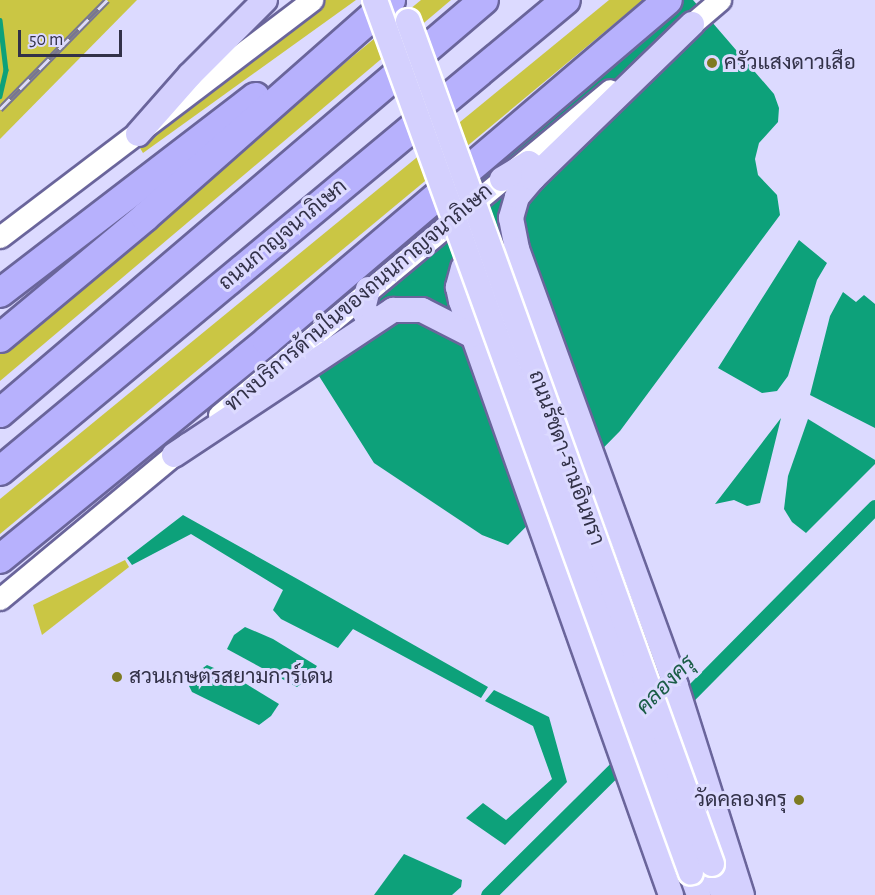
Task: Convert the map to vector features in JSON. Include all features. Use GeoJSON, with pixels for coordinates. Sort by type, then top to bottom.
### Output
{"type":"FeatureCollection","features":[{"type":"Feature","properties":{"kind":"highway"},"geometry":{"type":"LineString","coordinates":[[1,292],[385,0]]}},
{"type":"Feature","properties":{"kind":"highway"},"geometry":{"type":"LineString","coordinates":[[0,413],[484,0]]}},
{"type":"Feature","properties":{"kind":"highway","name":"ถนนกาญจนาภิเษก"},"geometry":{"type":"LineString","coordinates":[[0,471],[566,0]]}},
{"type":"Feature","properties":{"kind":"highway"},"geometry":{"type":"LineString","coordinates":[[0,560],[284,357],[668,0]]}},
{"type":"Feature","properties":{"kind":"highway"},"geometry":{"type":"LineString","coordinates":[[0,338],[400,5]]}},
{"type":"Feature","properties":{"kind":"main road"},"geometry":{"type":"LineString","coordinates":[[138,134],[190,75],[265,0]]}},
{"type":"Feature","properties":{"kind":"main road"},"geometry":{"type":"LineString","coordinates":[[0,237],[312,0]]}},
{"type":"Feature","properties":{"kind":"main road","name":"ถนนรัชดา-รามอินทรา"},"geometry":{"type":"LineString","coordinates":[[368,0],[405,83]]}},
{"type":"Feature","properties":{"kind":"main road","name":"ถนนรัชดา-รามอินทรา"},"geometry":{"type":"LineString","coordinates":[[375,0],[701,877],[723,895]]}},
{"type":"Feature","properties":{"kind":"main road","name":"ทางบริการด้านในของถนนกาญจนาภิเษก"},"geometry":{"type":"LineString","coordinates":[[284,357],[720,0]]}},
{"type":"Feature","properties":{"kind":"main road","name":"ถนนรัชดา-รามอินทรา"},"geometry":{"type":"LineString","coordinates":[[400,5],[701,877]]}},
{"type":"Feature","properties":{"kind":"main road"},"geometry":{"type":"LineString","coordinates":[[692,24],[533,178],[518,196],[511,218],[529,280],[676,686],[742,895]]}},
{"type":"Feature","properties":{"kind":"main road"},"geometry":{"type":"LineString","coordinates":[[501,179],[529,163],[534,167],[533,178]]}},
{"type":"Feature","properties":{"kind":"main road"},"geometry":{"type":"LineString","coordinates":[[529,280],[509,263],[491,256],[471,261],[463,268],[458,287],[471,335],[671,895]]}},
{"type":"Feature","properties":{"kind":"main road"},"geometry":{"type":"LineString","coordinates":[[368,289],[363,309],[366,315],[376,319]]}},
{"type":"Feature","properties":{"kind":"main road"},"geometry":{"type":"LineString","coordinates":[[0,598],[174,455],[284,357],[401,307],[422,310],[471,335]]}},
{"type":"Feature","properties":{"kind":"main road"},"geometry":{"type":"LineString","coordinates":[[563,591],[587,604],[605,601],[621,587],[626,549]]}},
{"type":"Feature","properties":{"kind":"shaded area"},"geometry":{"type":"Polygon","coordinates":[[[0,0],[137,0],[0,139],[0,0]]]}},
{"type":"Feature","properties":{"kind":"shaded area"},"geometry":{"type":"Polygon","coordinates":[[[325,0],[356,0],[143,153],[137,143],[325,0]]]}},
{"type":"Feature","properties":{"kind":"shaded area"},"geometry":{"type":"Polygon","coordinates":[[[421,0],[451,0],[0,381],[0,348],[421,0]]]}},
{"type":"Feature","properties":{"kind":"shaded area"},"geometry":{"type":"Polygon","coordinates":[[[609,0],[643,0],[0,534],[0,499],[609,0]]]}},
{"type":"Feature","properties":{"kind":"shaded area"},"geometry":{"type":"Polygon","coordinates":[[[645,0],[693,0],[774,94],[779,108],[778,122],[759,143],[755,159],[758,175],[777,195],[780,215],[620,431],[508,545],[482,535],[374,463],[319,376],[296,304],[645,0]]]}},
{"type":"Feature","properties":{"kind":"shaded area"},"geometry":{"type":"Polygon","coordinates":[[[799,240],[827,263],[817,280],[788,376],[777,391],[762,393],[718,368],[799,240]]]}},
{"type":"Feature","properties":{"kind":"shaded area"},"geometry":{"type":"Polygon","coordinates":[[[843,292],[856,302],[864,295],[875,304],[875,428],[810,395],[830,316],[843,292]]]}},
{"type":"Feature","properties":{"kind":"shaded area"},"geometry":{"type":"Polygon","coordinates":[[[781,418],[760,503],[747,506],[734,500],[715,504],[781,418]]]}},
{"type":"Feature","properties":{"kind":"shaded area"},"geometry":{"type":"Polygon","coordinates":[[[808,419],[875,460],[875,464],[806,533],[792,522],[784,509],[788,476],[808,419]]]}},
{"type":"Feature","properties":{"kind":"shaded area"},"geometry":{"type":"Polygon","coordinates":[[[183,515],[488,687],[481,698],[353,629],[338,648],[281,619],[273,610],[283,590],[191,534],[132,565],[127,558],[183,515]]]}},
{"type":"Feature","properties":{"kind":"shaded area"},"geometry":{"type":"Polygon","coordinates":[[[125,560],[129,567],[42,635],[33,605],[125,560]]]}},
{"type":"Feature","properties":{"kind":"shaded area"},"geometry":{"type":"Polygon","coordinates":[[[245,627],[273,639],[317,666],[309,678],[297,687],[227,649],[234,635],[245,627]]]}},
{"type":"Feature","properties":{"kind":"shaded area"},"geometry":{"type":"Polygon","coordinates":[[[207,665],[235,677],[279,704],[271,716],[259,725],[192,692],[189,686],[196,673],[207,665]]]}},
{"type":"Feature","properties":{"kind":"shaded area"},"geometry":{"type":"Polygon","coordinates":[[[494,690],[549,717],[567,782],[505,845],[466,818],[483,803],[506,820],[552,779],[533,726],[485,701],[494,690]]]}},
{"type":"Feature","properties":{"kind":"shaded area"},"geometry":{"type":"Polygon","coordinates":[[[404,854],[462,880],[461,887],[452,895],[374,895],[404,854]]]}},
{"type":"Feature","properties":{"kind":"waterway"},"geometry":{"type":"LineString","coordinates":[[0,20],[6,70],[0,96]]}},
{"type":"Feature","properties":{"kind":"waterway","name":"คลองครุ"},"geometry":{"type":"LineString","coordinates":[[656,728],[875,507]]}},
{"type":"Feature","properties":{"kind":"waterway","name":"คลองครุ"},"geometry":{"type":"LineString","coordinates":[[488,895],[628,756]]}},
{"type":"Feature","properties":{"kind":"railway"},"geometry":{"type":"LineString","coordinates":[[0,109],[107,0]]}},
{"type":"Feature","properties":{"kind":"place","name":"ครัวแสงดาวเสือ"},"geometry":{"type":"Point","coordinates":[712,63]}},
{"type":"Feature","properties":{"kind":"place","name":"สวนเกษตรสยามการ์เดน"},"geometry":{"type":"Point","coordinates":[117,677]}},
{"type":"Feature","properties":{"kind":"place","name":"วัดคลองครุ"},"geometry":{"type":"Point","coordinates":[799,800]}}]}
